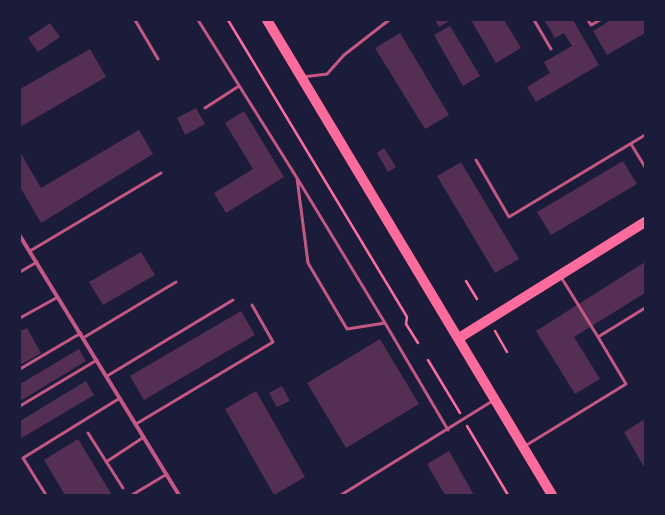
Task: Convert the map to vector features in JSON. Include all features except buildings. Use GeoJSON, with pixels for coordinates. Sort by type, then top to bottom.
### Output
{"type":"FeatureCollection","features":[{"type":"Feature","properties":{"kind":"main road"},"geometry":{"type":"LineString","coordinates":[[267,20],[552,495]]}},
{"type":"Feature","properties":{"kind":"main road"},"geometry":{"type":"LineString","coordinates":[[459,338],[645,222]]}},
{"type":"Feature","properties":{"kind":"street"},"geometry":{"type":"LineString","coordinates":[[20,236],[180,495]]}},
{"type":"Feature","properties":{"kind":"lane"},"geometry":{"type":"LineString","coordinates":[[135,20],[158,59]]}},
{"type":"Feature","properties":{"kind":"lane"},"geometry":{"type":"LineString","coordinates":[[198,20],[297,178],[448,430]]}},
{"type":"Feature","properties":{"kind":"lane"},"geometry":{"type":"LineString","coordinates":[[301,77],[327,74],[344,55],[389,20]]}},
{"type":"Feature","properties":{"kind":"lane"},"geometry":{"type":"LineString","coordinates":[[534,20],[551,49]]}},
{"type":"Feature","properties":{"kind":"lane"},"geometry":{"type":"LineString","coordinates":[[588,20],[591,25],[600,20]]}},
{"type":"Feature","properties":{"kind":"lane"},"geometry":{"type":"LineString","coordinates":[[205,108],[239,86]]}},
{"type":"Feature","properties":{"kind":"lane"},"geometry":{"type":"LineString","coordinates":[[476,160],[509,216],[645,135]]}},
{"type":"Feature","properties":{"kind":"lane"},"geometry":{"type":"LineString","coordinates":[[631,144],[645,167]]}},
{"type":"Feature","properties":{"kind":"lane"},"geometry":{"type":"LineString","coordinates":[[30,251],[161,173]]}},
{"type":"Feature","properties":{"kind":"lane"},"geometry":{"type":"LineString","coordinates":[[297,178],[308,263],[347,329],[385,323]]}},
{"type":"Feature","properties":{"kind":"lane"},"geometry":{"type":"LineString","coordinates":[[20,272],[36,262]]}},
{"type":"Feature","properties":{"kind":"lane"},"geometry":{"type":"LineString","coordinates":[[523,446],[626,384],[560,275]]}},
{"type":"Feature","properties":{"kind":"lane"},"geometry":{"type":"LineString","coordinates":[[83,338],[176,282]]}},
{"type":"Feature","properties":{"kind":"lane"},"geometry":{"type":"LineString","coordinates":[[20,318],[58,296]]}},
{"type":"Feature","properties":{"kind":"lane"},"geometry":{"type":"LineString","coordinates":[[107,376],[233,300]]}},
{"type":"Feature","properties":{"kind":"lane"},"geometry":{"type":"LineString","coordinates":[[136,424],[273,342],[252,305]]}},
{"type":"Feature","properties":{"kind":"lane"},"geometry":{"type":"LineString","coordinates":[[598,337],[645,308]]}},
{"type":"Feature","properties":{"kind":"lane"},"geometry":{"type":"LineString","coordinates":[[20,369],[80,333]]}},
{"type":"Feature","properties":{"kind":"lane"},"geometry":{"type":"LineString","coordinates":[[20,406],[97,360]]}},
{"type":"Feature","properties":{"kind":"lane"},"geometry":{"type":"LineString","coordinates":[[46,495],[23,458],[120,398]]}},
{"type":"Feature","properties":{"kind":"lane"},"geometry":{"type":"LineString","coordinates":[[341,495],[448,430],[495,399]]}},
{"type":"Feature","properties":{"kind":"lane"},"geometry":{"type":"LineString","coordinates":[[88,433],[123,488]]}},
{"type":"Feature","properties":{"kind":"lane"},"geometry":{"type":"LineString","coordinates":[[106,462],[144,437]]}},
{"type":"Feature","properties":{"kind":"lane"},"geometry":{"type":"LineString","coordinates":[[132,495],[167,474]]}},
{"type":"Feature","properties":{"kind":"path"},"geometry":{"type":"LineString","coordinates":[[228,20],[407,317],[406,324],[418,343]]}},
{"type":"Feature","properties":{"kind":"path"},"geometry":{"type":"LineString","coordinates":[[466,281],[477,299]]}},
{"type":"Feature","properties":{"kind":"path"},"geometry":{"type":"LineString","coordinates":[[495,331],[507,352]]}},
{"type":"Feature","properties":{"kind":"path"},"geometry":{"type":"LineString","coordinates":[[428,360],[508,495]]}}]}
